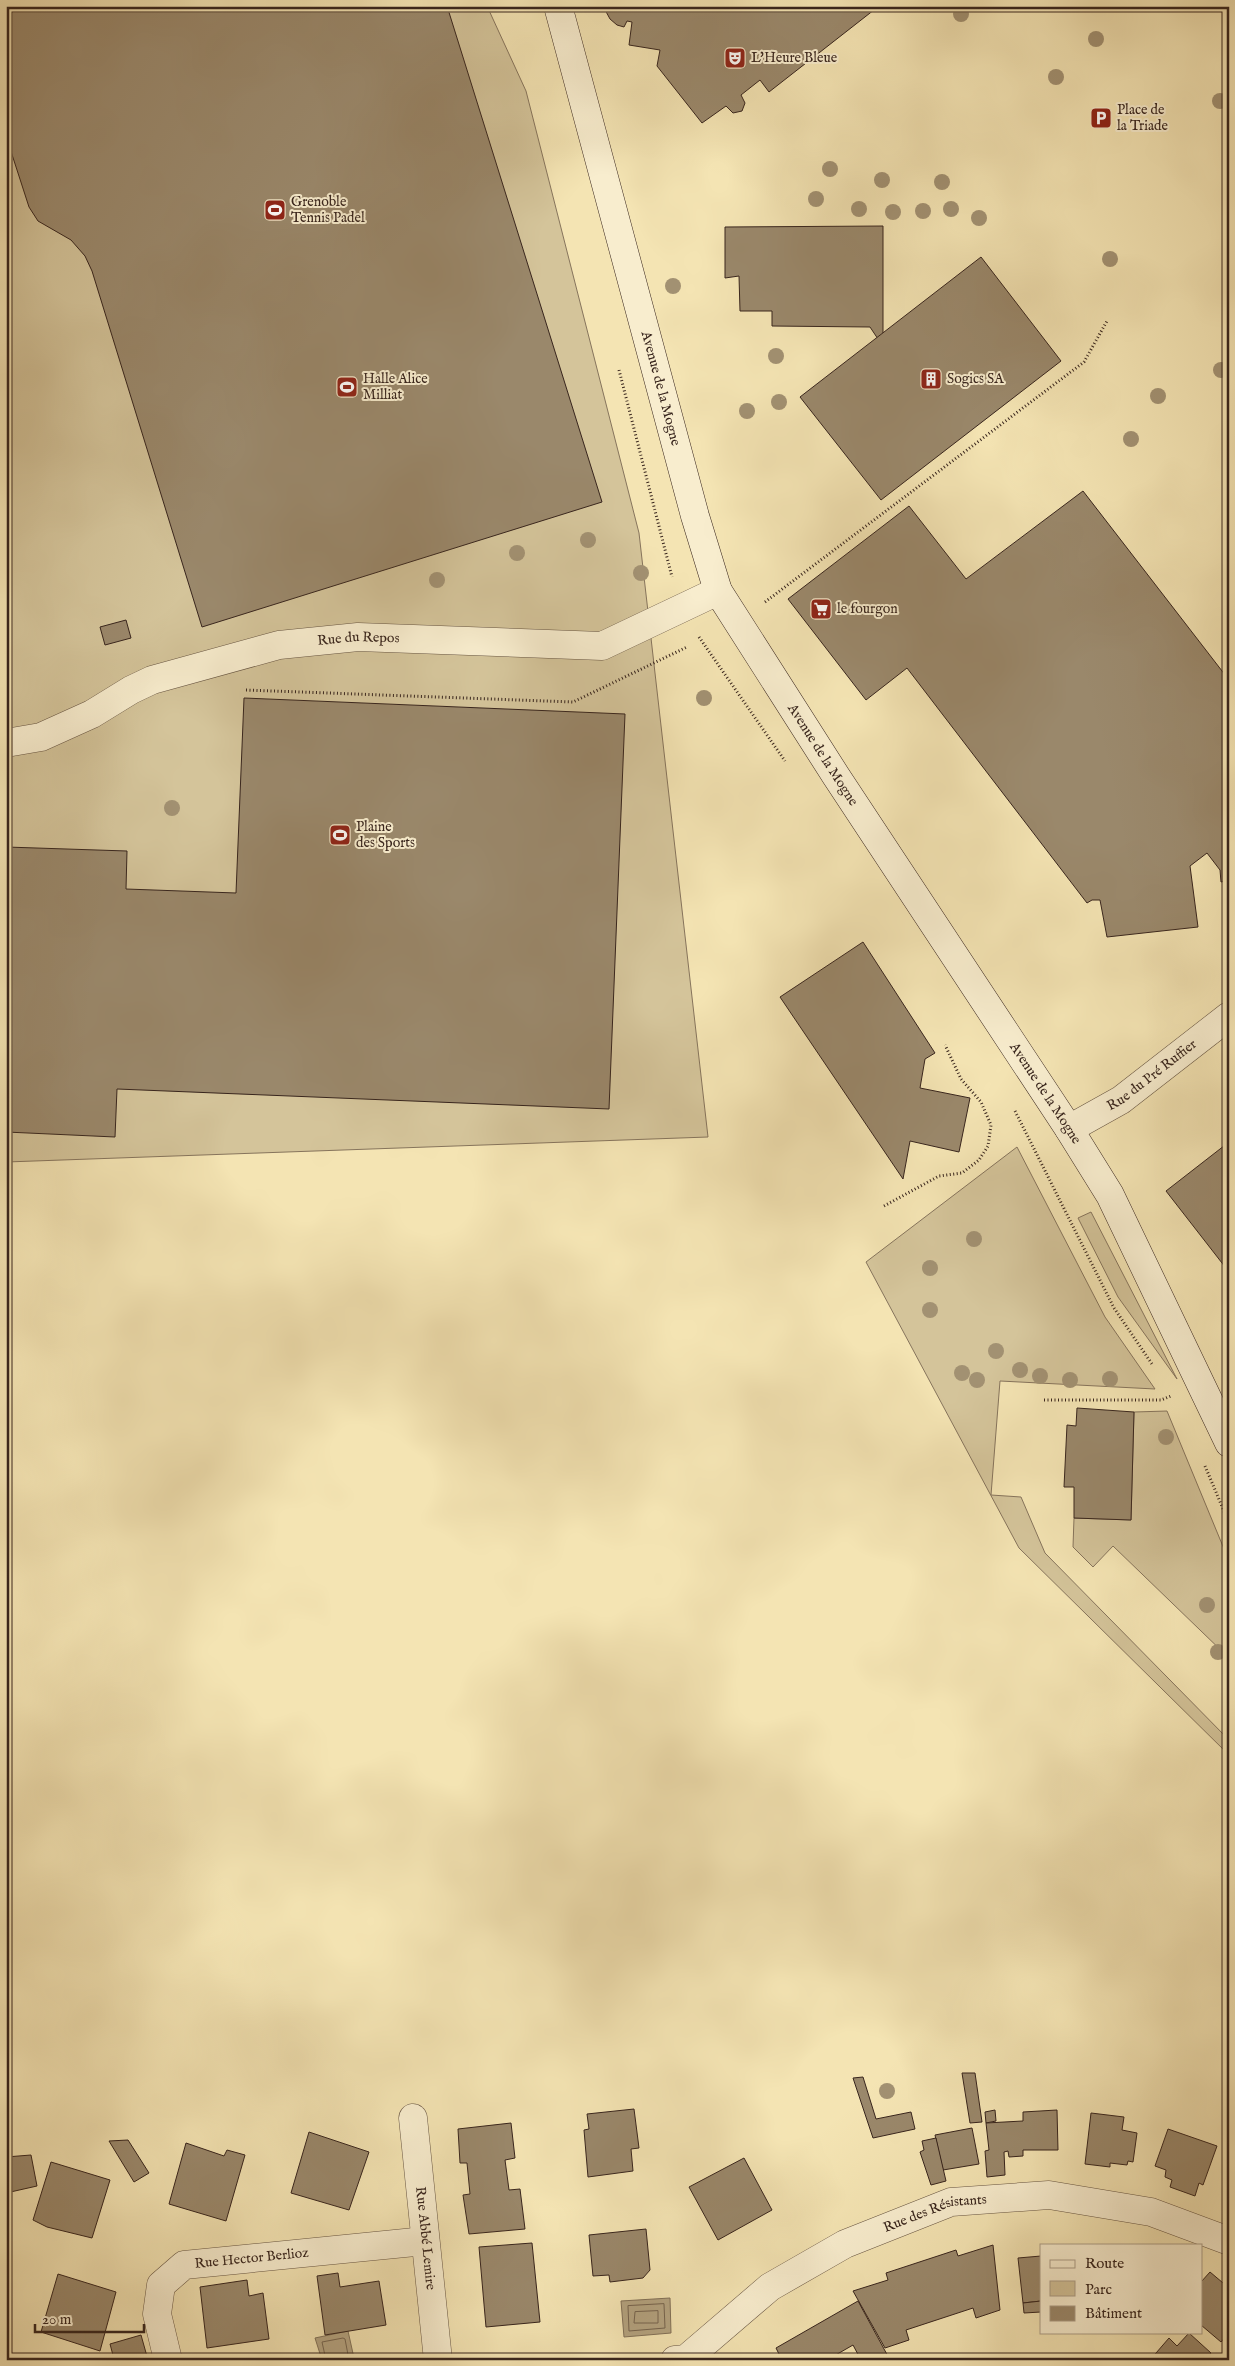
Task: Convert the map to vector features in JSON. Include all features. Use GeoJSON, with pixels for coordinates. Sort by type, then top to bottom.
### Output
{"type":"FeatureCollection","features":[{"type":"Feature","properties":{"kind":"street","name":"Avenue de la Mogne"},"geometry":{"type":"LineString","coordinates":[[558,6],[695,516],[718,591],[842,784],[1069,1129],[1110,1195],[1229,1443]]}},
{"type":"Feature","properties":{"kind":"street","name":"Rue du Repos"},"geometry":{"type":"LineString","coordinates":[[6,743],[41,736],[92,714],[131,690],[152,680],[279,645],[358,637],[602,646],[718,591]]}},
{"type":"Feature","properties":{"kind":"street","name":"Rue du Pré Ruffier"},"geometry":{"type":"LineString","coordinates":[[1069,1129],[1121,1100],[1229,1016]]}},
{"type":"Feature","properties":{"kind":"street","name":"Rue Abbé Lemire"},"geometry":{"type":"LineString","coordinates":[[412,2118],[438,2360]]}},
{"type":"Feature","properties":{"kind":"street","name":"Rue des Résistants"},"geometry":{"type":"LineString","coordinates":[[683,2359],[770,2286],[845,2244],[951,2202],[1048,2195],[1151,2212],[1229,2242]]}},
{"type":"Feature","properties":{"kind":"street","name":"Rue Hector Berlioz"},"geometry":{"type":"LineString","coordinates":[[168,2360],[157,2314],[161,2285],[184,2265],[425,2241]]}},
{"type":"Feature","properties":{"kind":"path"},"geometry":{"type":"LineString","coordinates":[[738,622],[1084,362],[1107,321]]}},
{"type":"Feature","properties":{"kind":"path"},"geometry":{"type":"LineString","coordinates":[[238,690],[572,702],[687,647]]}},
{"type":"Feature","properties":{"kind":"path"},"geometry":{"type":"LineString","coordinates":[[884,1206],[939,1176],[962,1173],[979,1160],[988,1146],[991,1125],[981,1102],[961,1079],[945,1045]]}},
{"type":"Feature","properties":{"kind":"path"},"geometry":{"type":"LineString","coordinates":[[1044,1400],[1161,1400],[1200,1384]]}},
{"type":"Feature","properties":{"kind":"green space","name":"Plaine des Sports"},"geometry":{"type":"Polygon","coordinates":[[[6,6],[487,6],[526,91],[639,533],[708,1137],[6,1162],[6,6]]]}},
{"type":"Feature","properties":{"kind":"green space"},"geometry":{"type":"Polygon","coordinates":[[[1017,1147],[1105,1317],[1155,1389],[1000,1381],[991,1495],[1021,1497],[1045,1553],[1229,1740],[1229,1755],[1019,1548],[866,1262],[1017,1147]]]}},
{"type":"Feature","properties":{"kind":"green space"},"geometry":{"type":"Polygon","coordinates":[[[1091,1212],[1177,1379],[1118,1297],[1078,1218],[1091,1212]]]}},
{"type":"Feature","properties":{"kind":"green space"},"geometry":{"type":"Polygon","coordinates":[[[1167,1411],[1229,1561],[1229,1658],[1113,1546],[1093,1567],[1073,1547],[1074,1518],[1131,1520],[1134,1412],[1167,1411]]]}},
{"type":"Feature","properties":{"kind":"water"},"geometry":{"type":"Polygon","coordinates":[[[670,2298],[671,2333],[624,2337],[621,2301],[670,2298]]]}},
{"type":"Feature","properties":{"kind":"water"},"geometry":{"type":"Polygon","coordinates":[[[348,2331],[354,2358],[322,2360],[315,2338],[348,2331]]]}},
{"type":"Feature","properties":{"kind":"building","name":"Halle Alice Milliat"},"geometry":{"type":"Polygon","coordinates":[[[6,6],[447,6],[602,502],[202,627],[92,271],[85,256],[71,240],[38,221],[29,207],[6,136],[6,6]]]}},
{"type":"Feature","properties":{"kind":"building","name":"L'Heure Bleue"},"geometry":{"type":"Polygon","coordinates":[[[603,6],[879,6],[769,92],[760,80],[741,95],[745,103],[742,111],[733,113],[726,106],[702,123],[657,66],[660,50],[629,45],[632,22],[627,21],[624,27],[617,25],[610,19],[603,6]]]}},
{"type":"Feature","properties":{"kind":"building"},"geometry":{"type":"Polygon","coordinates":[[[883,226],[883,334],[878,339],[870,327],[772,326],[772,311],[740,311],[739,276],[725,278],[725,227],[883,226]]]}},
{"type":"Feature","properties":{"kind":"building","name":"Sogics SA"},"geometry":{"type":"Polygon","coordinates":[[[981,257],[1061,361],[881,500],[800,397],[981,257]]]}},
{"type":"Feature","properties":{"kind":"building"},"geometry":{"type":"Polygon","coordinates":[[[1083,491],[1229,680],[1229,880],[1221,882],[1220,870],[1207,853],[1190,866],[1198,927],[1107,937],[1100,900],[1092,900],[1087,903],[907,668],[866,700],[788,599],[909,506],[966,579],[1083,491]]]}},
{"type":"Feature","properties":{"kind":"building"},"geometry":{"type":"Polygon","coordinates":[[[126,620],[131,638],[105,645],[100,627],[126,620]]]}},
{"type":"Feature","properties":{"kind":"building"},"geometry":{"type":"Polygon","coordinates":[[[244,698],[625,714],[609,1109],[117,1089],[115,1137],[6,1132],[6,847],[127,851],[126,889],[236,893],[244,698]]]}},
{"type":"Feature","properties":{"kind":"building"},"geometry":{"type":"Polygon","coordinates":[[[863,942],[935,1053],[925,1059],[920,1088],[970,1098],[959,1152],[910,1141],[903,1179],[780,997],[863,942]]]}},
{"type":"Feature","properties":{"kind":"building"},"geometry":{"type":"Polygon","coordinates":[[[1229,1142],[1229,1272],[1166,1191],[1229,1142]]]}},
{"type":"Feature","properties":{"kind":"building"},"geometry":{"type":"Polygon","coordinates":[[[1077,1408],[1134,1412],[1131,1520],[1074,1518],[1074,1487],[1064,1487],[1067,1425],[1076,1426],[1077,1408]]]}},
{"type":"Feature","properties":{"kind":"building"},"geometry":{"type":"Polygon","coordinates":[[[962,2073],[975,2073],[982,2122],[970,2123],[962,2073]]]}},
{"type":"Feature","properties":{"kind":"building"},"geometry":{"type":"Polygon","coordinates":[[[863,2077],[876,2119],[911,2112],[915,2129],[873,2138],[853,2078],[863,2077]]]}},
{"type":"Feature","properties":{"kind":"building"},"geometry":{"type":"Polygon","coordinates":[[[634,2109],[639,2148],[631,2149],[633,2171],[588,2177],[584,2130],[589,2129],[587,2114],[634,2109]]]}},
{"type":"Feature","properties":{"kind":"building"},"geometry":{"type":"Polygon","coordinates":[[[995,2110],[996,2121],[986,2123],[985,2112],[995,2110]]]}},
{"type":"Feature","properties":{"kind":"building"},"geometry":{"type":"Polygon","coordinates":[[[1057,2110],[1058,2150],[1023,2150],[1023,2156],[1009,2157],[1008,2151],[1004,2152],[1005,2175],[987,2177],[985,2151],[989,2150],[986,2123],[1023,2121],[1023,2112],[1057,2110]]]}},
{"type":"Feature","properties":{"kind":"building"},"geometry":{"type":"Polygon","coordinates":[[[1091,2113],[1124,2117],[1122,2130],[1137,2133],[1133,2162],[1128,2161],[1127,2165],[1110,2163],[1110,2167],[1085,2164],[1091,2113]]]}},
{"type":"Feature","properties":{"kind":"building"},"geometry":{"type":"Polygon","coordinates":[[[511,2123],[515,2158],[505,2160],[509,2190],[520,2189],[525,2229],[469,2234],[463,2195],[470,2194],[467,2163],[460,2163],[458,2129],[511,2123]]]}},
{"type":"Feature","properties":{"kind":"building"},"geometry":{"type":"Polygon","coordinates":[[[972,2128],[979,2164],[943,2170],[935,2135],[972,2128]]]}},
{"type":"Feature","properties":{"kind":"building"},"geometry":{"type":"Polygon","coordinates":[[[1168,2129],[1217,2146],[1203,2185],[1199,2183],[1195,2196],[1170,2187],[1172,2180],[1165,2177],[1166,2170],[1155,2166],[1168,2129]]]}},
{"type":"Feature","properties":{"kind":"building"},"geometry":{"type":"Polygon","coordinates":[[[309,2132],[369,2152],[349,2210],[291,2193],[309,2132]]]}},
{"type":"Feature","properties":{"kind":"building"},"geometry":{"type":"Polygon","coordinates":[[[936,2138],[946,2181],[931,2185],[920,2152],[924,2150],[922,2141],[936,2138]]]}},
{"type":"Feature","properties":{"kind":"building"},"geometry":{"type":"Polygon","coordinates":[[[128,2140],[149,2173],[134,2182],[109,2141],[128,2140]]]}},
{"type":"Feature","properties":{"kind":"building"},"geometry":{"type":"Polygon","coordinates":[[[186,2143],[224,2156],[227,2150],[245,2155],[226,2221],[169,2204],[186,2143]]]}},
{"type":"Feature","properties":{"kind":"building"},"geometry":{"type":"Polygon","coordinates":[[[31,2155],[37,2186],[6,2193],[6,2157],[31,2155]]]}},
{"type":"Feature","properties":{"kind":"building"},"geometry":{"type":"Polygon","coordinates":[[[744,2158],[772,2210],[718,2240],[689,2187],[744,2158]]]}},
{"type":"Feature","properties":{"kind":"building"},"geometry":{"type":"Polygon","coordinates":[[[51,2162],[110,2180],[92,2238],[47,2227],[33,2220],[51,2162]]]}},
{"type":"Feature","properties":{"kind":"building"},"geometry":{"type":"Polygon","coordinates":[[[646,2229],[650,2270],[643,2278],[610,2282],[609,2275],[593,2276],[589,2235],[646,2229]]]}},
{"type":"Feature","properties":{"kind":"building"},"geometry":{"type":"Polygon","coordinates":[[[532,2243],[540,2322],[486,2327],[479,2247],[532,2243]]]}},
{"type":"Feature","properties":{"kind":"building"},"geometry":{"type":"Polygon","coordinates":[[[993,2245],[1000,2310],[976,2318],[973,2308],[906,2330],[909,2340],[885,2348],[853,2291],[888,2280],[886,2273],[956,2250],[958,2256],[993,2245]]]}},
{"type":"Feature","properties":{"kind":"building"},"geometry":{"type":"Polygon","coordinates":[[[1040,2256],[1040,2301],[1023,2303],[1018,2258],[1040,2256]]]}},
{"type":"Feature","properties":{"kind":"building"},"geometry":{"type":"Polygon","coordinates":[[[1210,2272],[1229,2288],[1229,2333],[1221,2342],[1202,2326],[1202,2281],[1210,2272]]]}},
{"type":"Feature","properties":{"kind":"building"},"geometry":{"type":"Polygon","coordinates":[[[338,2273],[340,2287],[379,2281],[386,2325],[325,2335],[317,2276],[338,2273]]]}},
{"type":"Feature","properties":{"kind":"building"},"geometry":{"type":"Polygon","coordinates":[[[58,2274],[116,2292],[100,2351],[41,2332],[58,2274]]]}},
{"type":"Feature","properties":{"kind":"building"},"geometry":{"type":"Polygon","coordinates":[[[247,2280],[249,2296],[263,2293],[269,2339],[207,2348],[200,2287],[247,2280]]]}},
{"type":"Feature","properties":{"kind":"building"},"geometry":{"type":"Polygon","coordinates":[[[858,2301],[890,2360],[861,2360],[853,2345],[827,2360],[782,2360],[776,2348],[858,2301]]]}},
{"type":"Feature","properties":{"kind":"building"},"geometry":{"type":"Polygon","coordinates":[[[1040,2301],[1040,2312],[1024,2313],[1023,2303],[1040,2301]]]}},
{"type":"Feature","properties":{"kind":"building"},"geometry":{"type":"Polygon","coordinates":[[[1190,2334],[1211,2353],[1205,2360],[1150,2360],[1169,2338],[1177,2346],[1190,2334]]]}},
{"type":"Feature","properties":{"kind":"building"},"geometry":{"type":"Polygon","coordinates":[[[141,2335],[148,2360],[112,2360],[114,2359],[110,2344],[141,2335]]]}},
{"type":"Feature","properties":{"kind":"place","name":"L'Heure Bleue"},"geometry":{"type":"Point","coordinates":[735,58]}},
{"type":"Feature","properties":{"kind":"place","name":"Place de la Triade"},"geometry":{"type":"Point","coordinates":[1101,118]}},
{"type":"Feature","properties":{"kind":"place","name":"Grenoble Tennis Padel"},"geometry":{"type":"Point","coordinates":[275,210]}},
{"type":"Feature","properties":{"kind":"place","name":"Sogics SA"},"geometry":{"type":"Point","coordinates":[931,379]}},
{"type":"Feature","properties":{"kind":"place","name":"Halle Alice Milliat"},"geometry":{"type":"Point","coordinates":[347,387]}},
{"type":"Feature","properties":{"kind":"place","name":"le fourgon"},"geometry":{"type":"Point","coordinates":[821,609]}},
{"type":"Feature","properties":{"kind":"place","name":"Plaine des Sports"},"geometry":{"type":"Point","coordinates":[340,835]}}]}
